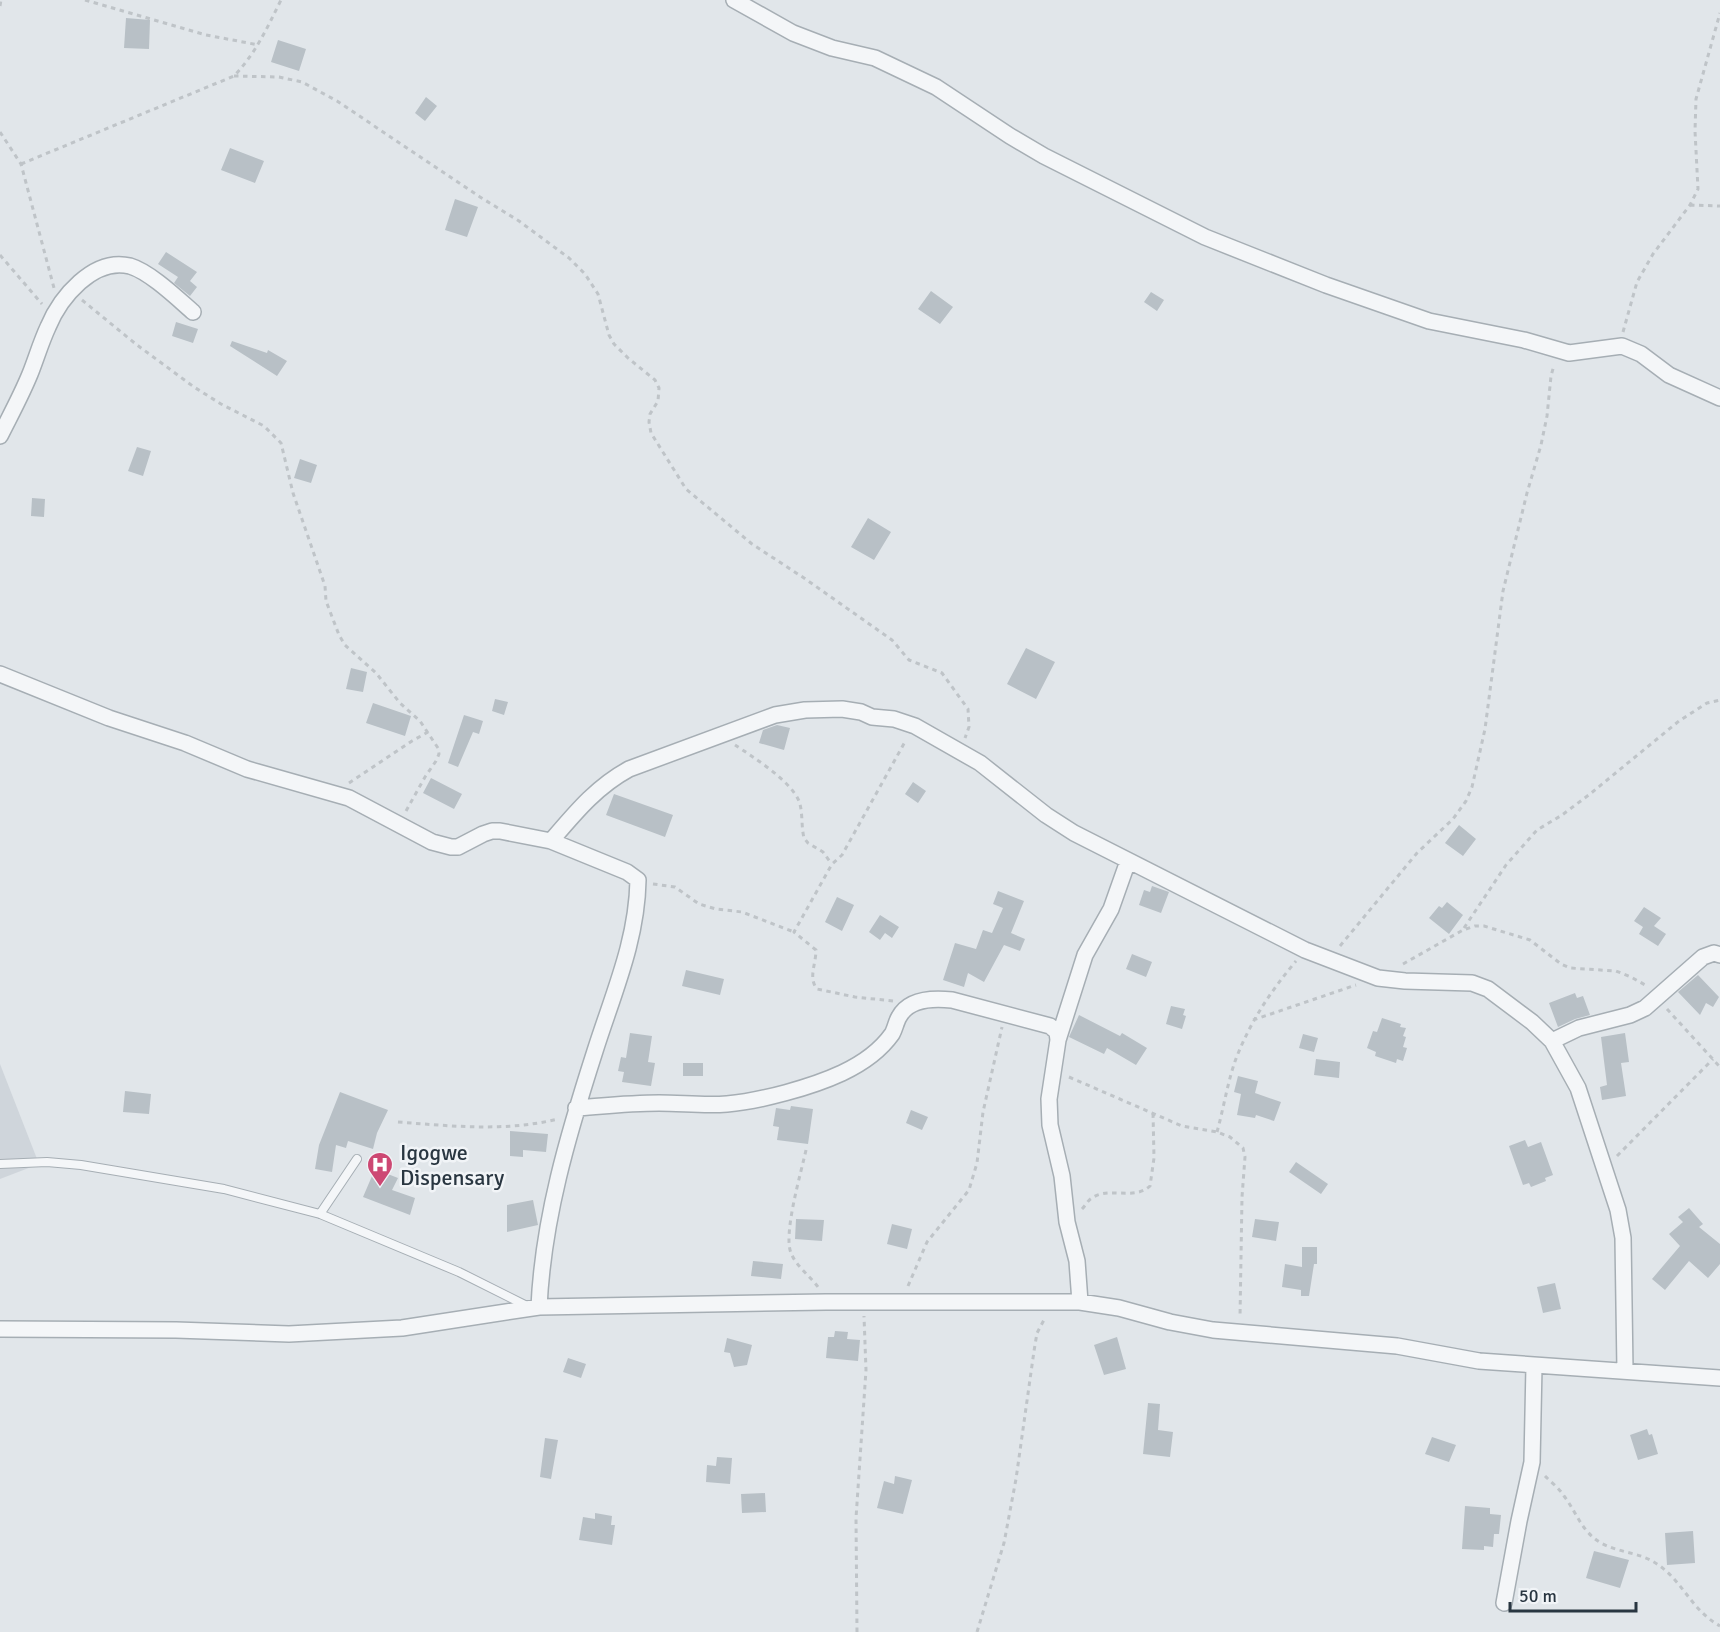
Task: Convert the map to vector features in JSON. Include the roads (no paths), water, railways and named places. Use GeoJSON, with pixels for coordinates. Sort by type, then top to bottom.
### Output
{"type":"FeatureCollection","features":[{"type":"Feature","properties":{"kind":"street"},"geometry":{"type":"LineString","coordinates":[[734,0],[793,33],[832,48],[875,58],[936,87],[1044,156],[1205,237],[1326,285],[1429,321],[1524,340],[1569,353],[1622,346],[1641,354],[1675,378],[1720,398]]}},
{"type":"Feature","properties":{"kind":"street"},"geometry":{"type":"LineString","coordinates":[[0,436],[18,401],[56,312],[71,291],[95,270],[114,265],[131,266],[162,285],[193,312]]}},
{"type":"Feature","properties":{"kind":"street"},"geometry":{"type":"LineString","coordinates":[[0,674],[109,718],[185,743],[248,769],[350,798],[432,842],[451,848],[459,847],[492,831],[551,841],[627,872],[638,880],[636,916],[630,947],[575,1112],[550,1208],[535,1308]]}},
{"type":"Feature","properties":{"kind":"street"},"geometry":{"type":"LineString","coordinates":[[551,841],[589,798],[610,780],[629,769],[775,715],[805,710],[842,709],[861,712],[915,726],[980,764],[1046,815],[1074,833],[1305,950],[1378,978],[1472,983],[1488,989],[1532,1022],[1552,1041],[1578,1088],[1618,1210],[1623,1238],[1625,1371]]}},
{"type":"Feature","properties":{"kind":"street"},"geometry":{"type":"LineString","coordinates":[[1080,1302],[1077,1261],[1067,1222],[1062,1176],[1050,1125],[1048,1099],[1058,1040],[1085,955],[1111,909],[1128,861]]}},
{"type":"Feature","properties":{"kind":"street"},"geometry":{"type":"LineString","coordinates":[[1552,1041],[1596,1023],[1630,1015],[1645,1008],[1703,957],[1714,953],[1720,955]]}},
{"type":"Feature","properties":{"kind":"street"},"geometry":{"type":"LineString","coordinates":[[575,1112],[656,1103],[730,1104],[791,1091],[826,1080],[857,1066],[870,1057],[892,1033],[905,1009],[924,1000],[939,999],[1050,1026],[1057,1032],[1058,1040]]}},
{"type":"Feature","properties":{"kind":"street"},"geometry":{"type":"LineString","coordinates":[[0,1329],[176,1330],[289,1334],[402,1328],[535,1308],[826,1302],[1056,1301],[1119,1308],[1170,1322],[1213,1330],[1397,1346],[1479,1361],[1720,1378]]}},
{"type":"Feature","properties":{"kind":"street"},"geometry":{"type":"LineString","coordinates":[[1504,1603],[1532,1462],[1534,1366]]}},
{"type":"Feature","properties":{"kind":"lane"},"geometry":{"type":"LineString","coordinates":[[320,1214],[357,1159]]}},
{"type":"Feature","properties":{"kind":"lane"},"geometry":{"type":"LineString","coordinates":[[0,1164],[47,1162],[81,1165],[224,1190],[320,1214],[459,1272],[535,1308]]}},
{"type":"Feature","properties":{"kind":"place","name":"Igogwe Dispensary"},"geometry":{"type":"Point","coordinates":[380,1188]}}]}
